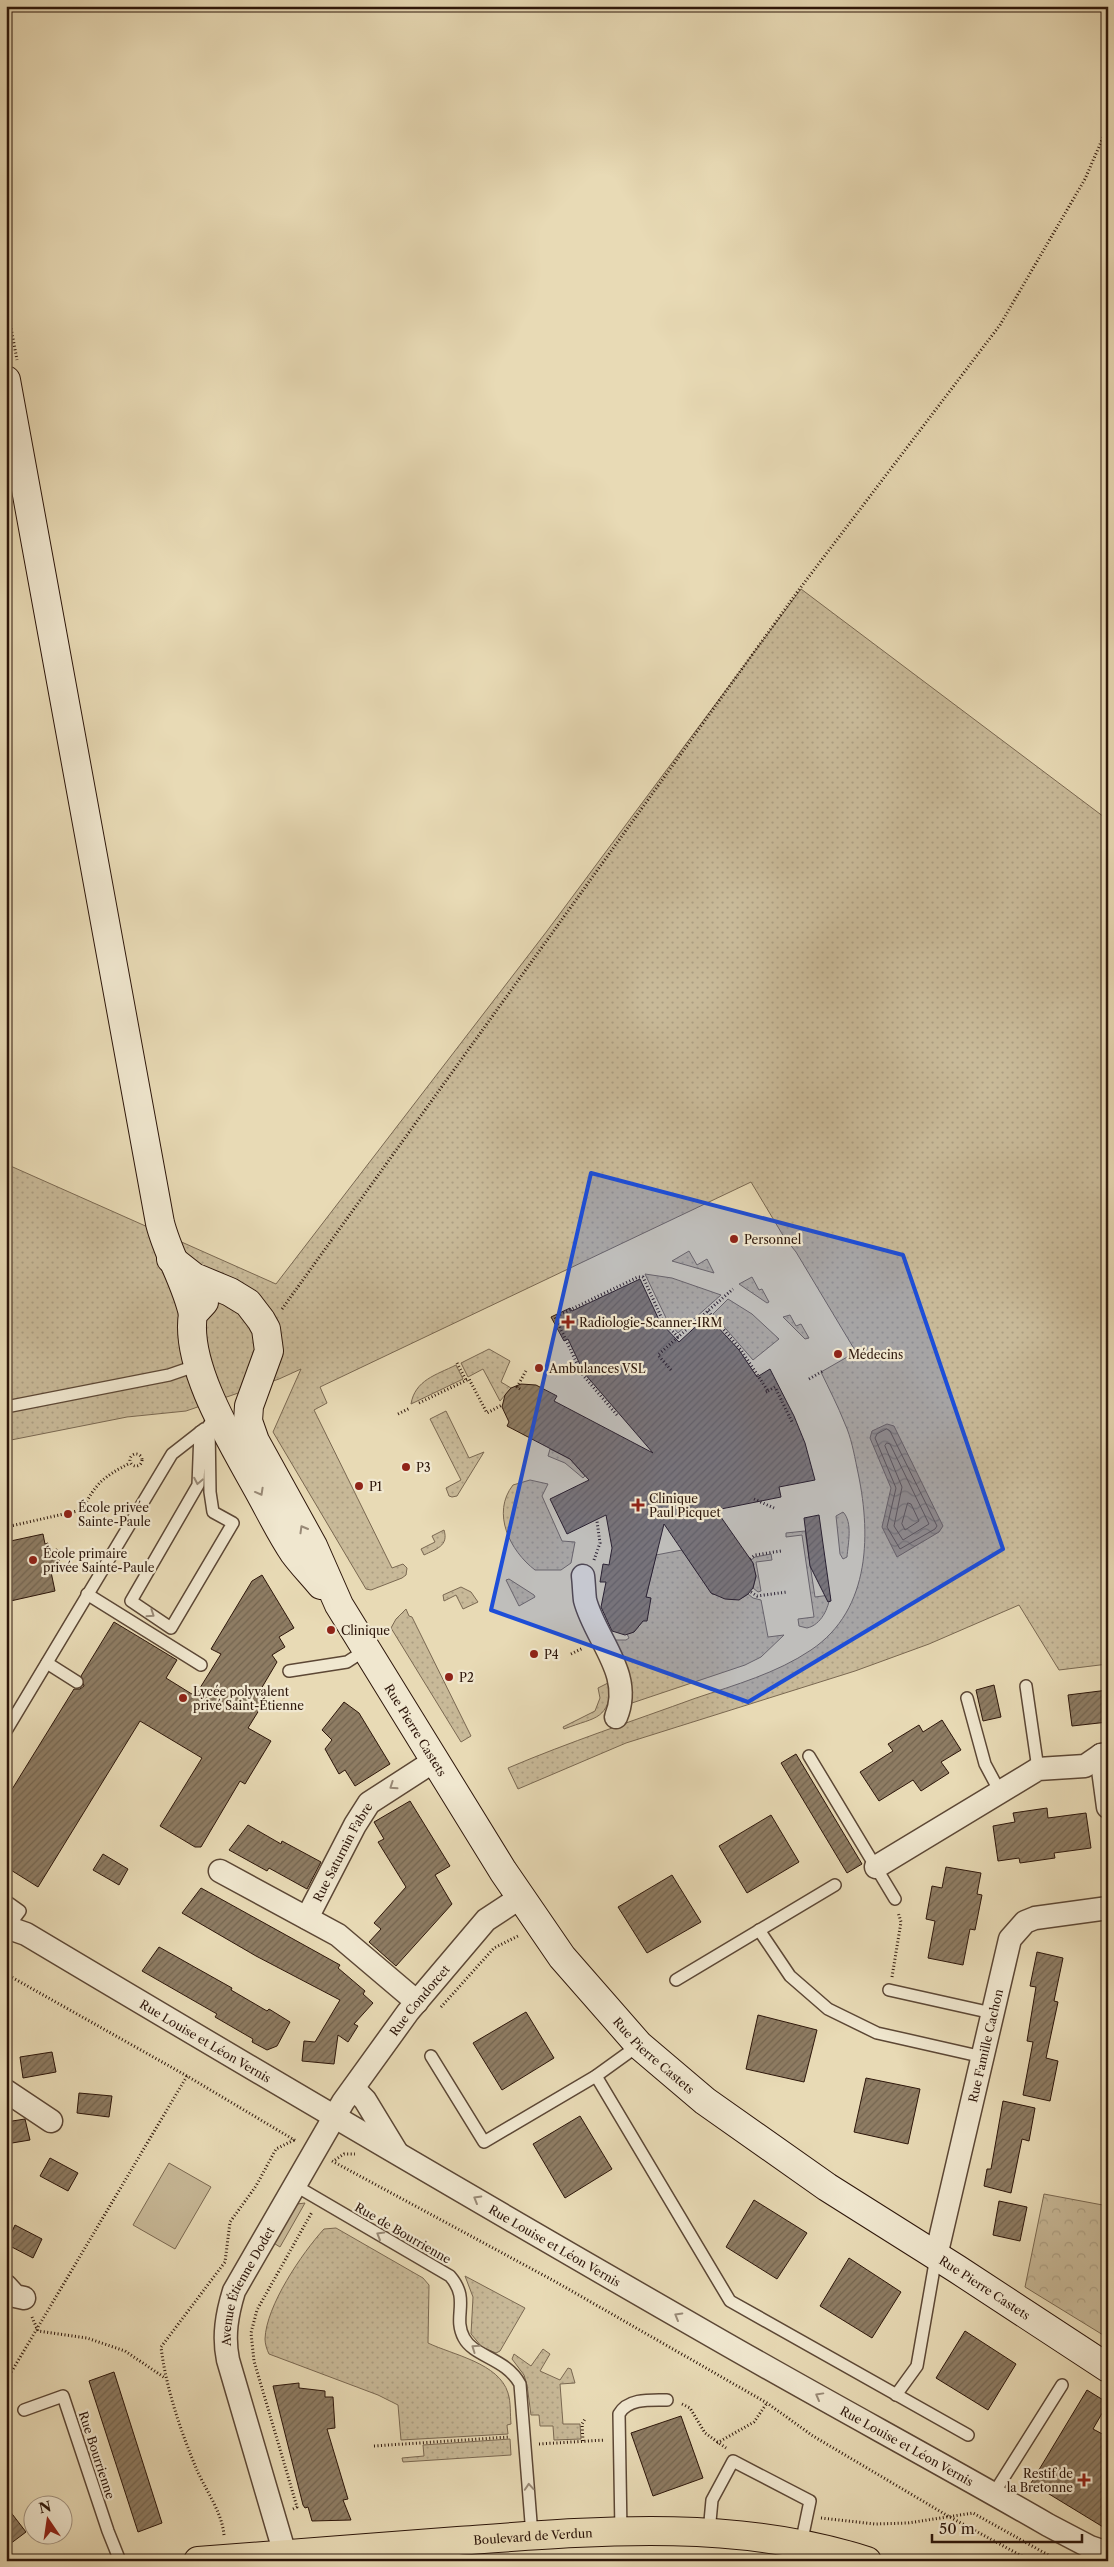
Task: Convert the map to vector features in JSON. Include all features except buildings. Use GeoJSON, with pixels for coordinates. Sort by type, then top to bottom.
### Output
{"type":"FeatureCollection","features":[{"type":"Feature","properties":{"kind":"main road","name":"Boulevard de Verdun"},"geometry":{"type":"LineString","coordinates":[[198,2561],[287,2558],[532,2536],[673,2530],[709,2532],[801,2544],[866,2561]]}},
{"type":"Feature","properties":{"kind":"street","name":"Rue Pierre Castets"},"geometry":{"type":"LineString","coordinates":[[12,374],[160,1223],[171,1259],[189,1295],[193,1314],[192,1334],[210,1425],[294,1553],[339,1604]]}},
{"type":"Feature","properties":{"kind":"street"},"geometry":{"type":"LineString","coordinates":[[171,1259],[194,1277],[230,1292],[256,1311],[266,1330],[269,1351],[257,1381],[210,1425]]}},
{"type":"Feature","properties":{"kind":"street"},"geometry":{"type":"LineString","coordinates":[[193,1314],[202,1302],[210,1300],[230,1307],[243,1317],[257,1343],[257,1381]]}},
{"type":"Feature","properties":{"kind":"street","name":"Rue Pierre Castets"},"geometry":{"type":"LineString","coordinates":[[257,1381],[248,1421],[263,1458],[313,1546],[339,1604],[434,1761],[521,1897],[562,1957],[639,2045],[705,2101],[753,2137],[827,2187],[1108,2368]]}},
{"type":"Feature","properties":{"kind":"street"},"geometry":{"type":"LineString","coordinates":[[587,1571],[585,1600],[619,1679],[622,1692],[621,1706],[616,1717]]}},
{"type":"Feature","properties":{"kind":"street"},"geometry":{"type":"LineString","coordinates":[[876,1867],[1038,1769],[1085,1766],[1104,1754],[1108,1807]]}},
{"type":"Feature","properties":{"kind":"street","name":"Rue Saturnin Fabre"},"geometry":{"type":"LineString","coordinates":[[307,1918],[355,1825],[369,1803],[434,1761]]}},
{"type":"Feature","properties":{"kind":"street","name":"Rue Saturnin Fabre"},"geometry":{"type":"LineString","coordinates":[[220,1870],[338,1935],[417,2002]]}},
{"type":"Feature","properties":{"kind":"street","name":"Rue Condorcet"},"geometry":{"type":"LineString","coordinates":[[334,2118],[417,2002],[486,1920],[521,1897]]}},
{"type":"Feature","properties":{"kind":"street","name":"Rue Famille Cachon"},"geometry":{"type":"LineString","coordinates":[[936,2256],[983,2057],[1006,1948],[1016,1929],[1035,1918],[1108,1908]]}},
{"type":"Feature","properties":{"kind":"street","name":"Rue Louise et Léon Vernis"},"geometry":{"type":"LineString","coordinates":[[7,1927],[26,1934],[334,2118],[396,2152],[714,2338],[1090,2547],[1108,2553]]}},
{"type":"Feature","properties":{"kind":"street"},"geometry":{"type":"LineString","coordinates":[[354,2089],[364,2100],[396,2152]]}},
{"type":"Feature","properties":{"kind":"street"},"geometry":{"type":"LineString","coordinates":[[6,2091],[51,2121]]}},
{"type":"Feature","properties":{"kind":"street","name":"Avenue Étienne Dodet"},"geometry":{"type":"LineString","coordinates":[[287,2558],[228,2360],[225,2336],[228,2312],[234,2291],[244,2271],[296,2186],[326,2160],[334,2118]]}},
{"type":"Feature","properties":{"kind":"lane"},"geometry":{"type":"LineString","coordinates":[[6,1406],[169,1375],[198,1365]]}},
{"type":"Feature","properties":{"kind":"lane"},"geometry":{"type":"LineString","coordinates":[[210,1425],[210,1492],[213,1512],[233,1524],[171,1628],[131,1601],[198,1485],[210,1425]]}},
{"type":"Feature","properties":{"kind":"lane"},"geometry":{"type":"LineString","coordinates":[[6,1731],[86,1594],[172,1454],[210,1425]]}},
{"type":"Feature","properties":{"kind":"lane"},"geometry":{"type":"LineString","coordinates":[[86,1594],[201,1665]]}},
{"type":"Feature","properties":{"kind":"lane"},"geometry":{"type":"LineString","coordinates":[[289,1671],[347,1662],[367,1649]]}},
{"type":"Feature","properties":{"kind":"lane"},"geometry":{"type":"LineString","coordinates":[[47,1663],[78,1682]]}},
{"type":"Feature","properties":{"kind":"lane"},"geometry":{"type":"LineString","coordinates":[[1026,1686],[1038,1769]]}},
{"type":"Feature","properties":{"kind":"lane"},"geometry":{"type":"LineString","coordinates":[[967,1698],[985,1764],[1000,1792]]}},
{"type":"Feature","properties":{"kind":"lane"},"geometry":{"type":"LineString","coordinates":[[809,1756],[895,1899]]}},
{"type":"Feature","properties":{"kind":"lane"},"geometry":{"type":"LineString","coordinates":[[676,1980],[835,1884]]}},
{"type":"Feature","properties":{"kind":"lane"},"geometry":{"type":"LineString","coordinates":[[6,1901],[20,1911],[7,1927]]}},
{"type":"Feature","properties":{"kind":"lane"},"geometry":{"type":"LineString","coordinates":[[759,1930],[790,1976],[828,2009],[877,2033],[983,2057]]}},
{"type":"Feature","properties":{"kind":"lane"},"geometry":{"type":"LineString","coordinates":[[889,1990],[992,2013]]}},
{"type":"Feature","properties":{"kind":"lane"},"geometry":{"type":"LineString","coordinates":[[431,2056],[484,2142],[596,2076],[639,2045]]}},
{"type":"Feature","properties":{"kind":"lane"},"geometry":{"type":"LineString","coordinates":[[596,2076],[730,2301],[968,2435]]}},
{"type":"Feature","properties":{"kind":"lane","name":"Rue de Bourrienne"},"geometry":{"type":"LineString","coordinates":[[296,2186],[450,2276],[457,2284],[461,2293],[460,2330],[465,2341],[502,2363],[514,2374],[520,2384],[532,2536]]}},
{"type":"Feature","properties":{"kind":"lane"},"geometry":{"type":"LineString","coordinates":[[896,2394],[917,2366],[936,2256]]}},
{"type":"Feature","properties":{"kind":"lane"},"geometry":{"type":"LineString","coordinates":[[994,2494],[1062,2385]]}},
{"type":"Feature","properties":{"kind":"lane","name":"Rue Bourrienne"},"geometry":{"type":"LineString","coordinates":[[24,2410],[63,2396],[108,2531],[120,2561]]}},
{"type":"Feature","properties":{"kind":"lane"},"geometry":{"type":"LineString","coordinates":[[621,2532],[618,2421],[622,2410],[635,2402],[667,2400]]}},
{"type":"Feature","properties":{"kind":"lane"},"geometry":{"type":"LineString","coordinates":[[709,2532],[712,2500],[733,2461],[810,2501],[801,2544]]}},
{"type":"Feature","properties":{"kind":"path"},"geometry":{"type":"LineString","coordinates":[[266,1330],[295,1293],[376,1177],[792,599],[1000,325],[1085,179],[1108,126]]}},
{"type":"Feature","properties":{"kind":"path"},"geometry":{"type":"LineString","coordinates":[[6,301],[12,374]]}},
{"type":"Feature","properties":{"kind":"path"},"geometry":{"type":"LineString","coordinates":[[617,1415],[582,1374],[555,1317],[619,1288],[638,1277],[643,1277],[644,1284],[663,1321],[678,1337]]}},
{"type":"Feature","properties":{"kind":"path"},"geometry":{"type":"LineString","coordinates":[[672,1370],[658,1355],[733,1289]]}},
{"type":"Feature","properties":{"kind":"path"},"geometry":{"type":"LineString","coordinates":[[708,1311],[741,1350],[766,1392],[776,1387],[793,1424]]}},
{"type":"Feature","properties":{"kind":"path"},"geometry":{"type":"LineString","coordinates":[[457,1363],[466,1380],[469,1379],[487,1413],[502,1405]]}},
{"type":"Feature","properties":{"kind":"path"},"geometry":{"type":"LineString","coordinates":[[520,1389],[517,1387],[527,1369]]}},
{"type":"Feature","properties":{"kind":"path"},"geometry":{"type":"LineString","coordinates":[[809,1378],[823,1371]]}},
{"type":"Feature","properties":{"kind":"path"},"geometry":{"type":"LineString","coordinates":[[419,1403],[466,1380]]}},
{"type":"Feature","properties":{"kind":"path"},"geometry":{"type":"LineString","coordinates":[[398,1414],[410,1408]]}},
{"type":"Feature","properties":{"kind":"path"},"geometry":{"type":"LineString","coordinates":[[6,1527],[82,1510],[96,1485],[130,1463],[132,1455],[136,1453],[141,1456],[141,1464],[135,1466],[130,1463]]}},
{"type":"Feature","properties":{"kind":"path"},"geometry":{"type":"LineString","coordinates":[[754,1499],[774,1508]]}},
{"type":"Feature","properties":{"kind":"path"},"geometry":{"type":"LineString","coordinates":[[587,1571],[600,1543],[597,1522]]}},
{"type":"Feature","properties":{"kind":"path"},"geometry":{"type":"LineString","coordinates":[[750,1558],[755,1555],[781,1551]]}},
{"type":"Feature","properties":{"kind":"path"},"geometry":{"type":"LineString","coordinates":[[751,1592],[760,1596],[787,1592]]}},
{"type":"Feature","properties":{"kind":"path"},"geometry":{"type":"LineString","coordinates":[[889,1990],[898,1954],[901,1922],[895,1899]]}},
{"type":"Feature","properties":{"kind":"path"},"geometry":{"type":"LineString","coordinates":[[438,2008],[444,2005],[494,1948],[541,1926]]}},
{"type":"Feature","properties":{"kind":"path"},"geometry":{"type":"LineString","coordinates":[[6,1974],[187,2076],[326,2160],[556,2282],[766,2403],[813,2436],[948,2516],[1031,2561]]}},
{"type":"Feature","properties":{"kind":"path"},"geometry":{"type":"LineString","coordinates":[[6,2381],[187,2076]]}},
{"type":"Feature","properties":{"kind":"path"},"geometry":{"type":"LineString","coordinates":[[326,2160],[344,2154],[357,2154]]}},
{"type":"Feature","properties":{"kind":"path"},"geometry":{"type":"LineString","coordinates":[[297,2507],[254,2362],[251,2333],[257,2310],[269,2286],[319,2200]]}},
{"type":"Feature","properties":{"kind":"path"},"geometry":{"type":"LineString","coordinates":[[38,2330],[87,2338],[125,2351],[165,2378]]}},
{"type":"Feature","properties":{"kind":"path"},"geometry":{"type":"LineString","coordinates":[[667,2400],[679,2402],[690,2408],[705,2433],[717,2443],[733,2452],[733,2461]]}},
{"type":"Feature","properties":{"kind":"path"},"geometry":{"type":"LineString","coordinates":[[717,2443],[754,2422],[766,2403]]}},
{"type":"Feature","properties":{"kind":"path"},"geometry":{"type":"LineString","coordinates":[[583,2441],[582,2424],[586,2419]]}},
{"type":"Feature","properties":{"kind":"path"},"geometry":{"type":"LineString","coordinates":[[374,2446],[525,2440],[583,2441],[619,2439]]}},
{"type":"Feature","properties":{"kind":"path"},"geometry":{"type":"LineString","coordinates":[[289,2500],[292,2510]]}},
{"type":"Feature","properties":{"kind":"path"},"geometry":{"type":"LineString","coordinates":[[807,2517],[875,2524],[908,2523],[948,2516],[976,2514],[1059,2561]]}},
{"type":"Feature","properties":{"kind":"highlighted area"},"geometry":{"type":"Polygon","coordinates":[[[591,1173],[903,1255],[1003,1549],[748,1702],[491,1610],[591,1173]]]}},
{"type":"Feature","properties":{"kind":"green space"},"geometry":{"type":"Polygon","coordinates":[[[801,589],[1108,820],[1108,1664],[1059,1670],[1019,1605],[929,1644],[855,1671],[626,1743],[518,1789],[508,1768],[554,1749],[755,1678],[798,1658],[831,1633],[846,1613],[856,1591],[862,1567],[865,1542],[862,1492],[849,1434],[821,1372],[856,1352],[796,1252],[784,1237],[751,1182],[320,1387],[327,1403],[314,1410],[392,1568],[403,1564],[407,1568],[406,1575],[402,1578],[371,1590],[366,1589],[273,1432],[301,1369],[279,1379],[186,1411],[127,1417],[6,1441],[6,1164],[276,1284],[547,931],[801,589]]]}},
{"type":"Feature","properties":{"kind":"green space"},"geometry":{"type":"Polygon","coordinates":[[[689,1251],[697,1265],[707,1259],[714,1273],[672,1261],[689,1251]]]}},
{"type":"Feature","properties":{"kind":"green space"},"geometry":{"type":"Polygon","coordinates":[[[645,1274],[672,1278],[721,1295],[678,1333],[667,1320],[645,1274]]]}},
{"type":"Feature","properties":{"kind":"green space"},"geometry":{"type":"Polygon","coordinates":[[[752,1277],[759,1290],[762,1289],[769,1302],[767,1303],[739,1284],[752,1277]]]}},
{"type":"Feature","properties":{"kind":"green space"},"geometry":{"type":"Polygon","coordinates":[[[728,1299],[752,1314],[779,1339],[753,1360],[713,1314],[728,1299]]]}},
{"type":"Feature","properties":{"kind":"green space"},"geometry":{"type":"Polygon","coordinates":[[[790,1315],[796,1326],[801,1324],[809,1338],[805,1339],[783,1317],[790,1315]]]}},
{"type":"Feature","properties":{"kind":"green space"},"geometry":{"type":"Polygon","coordinates":[[[489,1349],[510,1361],[501,1382],[511,1388],[500,1401],[483,1369],[468,1377],[461,1363],[489,1349]]]}},
{"type":"Feature","properties":{"kind":"green space"},"geometry":{"type":"Polygon","coordinates":[[[456,1365],[463,1379],[411,1404],[413,1396],[422,1384],[434,1375],[456,1365]]]}},
{"type":"Feature","properties":{"kind":"green space"},"geometry":{"type":"Polygon","coordinates":[[[446,1411],[469,1458],[484,1452],[457,1496],[452,1497],[449,1496],[446,1488],[461,1480],[430,1419],[446,1411]]]}},
{"type":"Feature","properties":{"kind":"green space"},"geometry":{"type":"Polygon","coordinates":[[[550,1449],[570,1459],[585,1476],[583,1478],[565,1463],[548,1456],[550,1449]]]}},
{"type":"Feature","properties":{"kind":"green space"},"geometry":{"type":"Polygon","coordinates":[[[530,1480],[548,1484],[542,1496],[562,1541],[575,1542],[571,1563],[561,1570],[535,1570],[518,1553],[506,1531],[504,1507],[507,1496],[513,1485],[530,1480]]]}},
{"type":"Feature","properties":{"kind":"green space"},"geometry":{"type":"Polygon","coordinates":[[[843,1512],[848,1521],[849,1533],[847,1557],[843,1559],[840,1554],[836,1516],[843,1512]]]}},
{"type":"Feature","properties":{"kind":"green space"},"geometry":{"type":"Polygon","coordinates":[[[444,1530],[445,1540],[443,1543],[437,1549],[424,1555],[421,1549],[435,1542],[432,1536],[444,1530]]]}},
{"type":"Feature","properties":{"kind":"green space"},"geometry":{"type":"Polygon","coordinates":[[[805,1531],[815,1597],[830,1595],[828,1605],[820,1620],[807,1628],[799,1626],[798,1619],[814,1617],[802,1535],[786,1537],[786,1533],[805,1531]]]}},
{"type":"Feature","properties":{"kind":"green space"},"geometry":{"type":"Polygon","coordinates":[[[682,1550],[713,1595],[715,1593],[728,1599],[740,1599],[748,1594],[753,1598],[761,1600],[768,1637],[784,1635],[761,1657],[745,1665],[629,1704],[612,1640],[626,1640],[629,1638],[627,1634],[634,1632],[643,1621],[646,1597],[656,1555],[682,1550]]]}},
{"type":"Feature","properties":{"kind":"green space"},"geometry":{"type":"Polygon","coordinates":[[[771,1554],[772,1560],[756,1562],[761,1591],[758,1592],[753,1588],[756,1576],[751,1560],[755,1557],[771,1554]]]}},
{"type":"Feature","properties":{"kind":"green space"},"geometry":{"type":"Polygon","coordinates":[[[509,1579],[535,1597],[519,1606],[506,1580],[509,1579]]]}},
{"type":"Feature","properties":{"kind":"green space"},"geometry":{"type":"Polygon","coordinates":[[[461,1587],[471,1592],[478,1602],[463,1609],[456,1595],[444,1601],[443,1595],[461,1587]]]}},
{"type":"Feature","properties":{"kind":"green space"},"geometry":{"type":"Polygon","coordinates":[[[406,1609],[409,1616],[412,1617],[471,1736],[461,1742],[391,1628],[396,1619],[406,1609]]]}},
{"type":"Feature","properties":{"kind":"green space"},"geometry":{"type":"Polygon","coordinates":[[[612,1681],[608,1704],[599,1715],[564,1729],[563,1727],[595,1711],[600,1698],[598,1688],[612,1681]]]}},
{"type":"Feature","properties":{"kind":"green space"},"geometry":{"type":"Polygon","coordinates":[[[169,2163],[211,2187],[175,2249],[133,2225],[169,2163]]]}},
{"type":"Feature","properties":{"kind":"green space"},"geometry":{"type":"Polygon","coordinates":[[[1044,2194],[1108,2206],[1108,2338],[1025,2287],[1044,2194]]]}},
{"type":"Feature","properties":{"kind":"green space"},"geometry":{"type":"Polygon","coordinates":[[[305,2203],[280,2247],[272,2242],[297,2204],[305,2203]]]}},
{"type":"Feature","properties":{"kind":"green space"},"geometry":{"type":"Polygon","coordinates":[[[336,2228],[423,2278],[429,2285],[428,2343],[474,2361],[495,2374],[503,2383],[508,2393],[510,2404],[511,2424],[507,2425],[508,2434],[401,2440],[398,2405],[378,2395],[269,2354],[265,2341],[267,2326],[278,2296],[315,2239],[324,2229],[336,2228]]]}},
{"type":"Feature","properties":{"kind":"green space"},"geometry":{"type":"Polygon","coordinates":[[[465,2276],[525,2308],[500,2351],[496,2353],[482,2347],[471,2334],[473,2297],[465,2276]]]}},
{"type":"Feature","properties":{"kind":"green space"},"geometry":{"type":"Polygon","coordinates":[[[543,2349],[550,2354],[540,2371],[560,2380],[568,2368],[571,2369],[575,2383],[560,2384],[563,2424],[580,2424],[581,2439],[554,2440],[553,2426],[540,2426],[539,2415],[531,2415],[524,2375],[512,2359],[514,2354],[531,2366],[543,2349]]]}},
{"type":"Feature","properties":{"kind":"green space"},"geometry":{"type":"Polygon","coordinates":[[[510,2439],[511,2455],[403,2462],[402,2458],[424,2456],[423,2445],[510,2439]]]}},
{"type":"Feature","properties":{"kind":"water"},"geometry":{"type":"Polygon","coordinates":[[[887,1424],[894,1426],[943,1526],[939,1532],[897,1557],[882,1527],[891,1488],[870,1438],[872,1431],[887,1424]]]}},
{"type":"Feature","properties":{"kind":"place","name":"Personnel"},"geometry":{"type":"Point","coordinates":[734,1239]}},
{"type":"Feature","properties":{"kind":"place","name":"Radiologie-Scanner-IRM"},"geometry":{"type":"Point","coordinates":[568,1322]}},
{"type":"Feature","properties":{"kind":"place","name":"Médecins"},"geometry":{"type":"Point","coordinates":[838,1354]}},
{"type":"Feature","properties":{"kind":"place","name":"Ambulances VSL"},"geometry":{"type":"Point","coordinates":[539,1368]}},
{"type":"Feature","properties":{"kind":"place","name":"P3"},"geometry":{"type":"Point","coordinates":[406,1467]}},
{"type":"Feature","properties":{"kind":"place","name":"P1"},"geometry":{"type":"Point","coordinates":[359,1486]}},
{"type":"Feature","properties":{"kind":"place","name":"Clinique Paul Picquet"},"geometry":{"type":"Point","coordinates":[638,1505]}},
{"type":"Feature","properties":{"kind":"place","name":"École privée Sainte-Paule"},"geometry":{"type":"Point","coordinates":[68,1514]}},
{"type":"Feature","properties":{"kind":"place","name":"École primaire privée Sainte-Paule"},"geometry":{"type":"Point","coordinates":[33,1560]}},
{"type":"Feature","properties":{"kind":"place","name":"Clinique"},"geometry":{"type":"Point","coordinates":[331,1630]}},
{"type":"Feature","properties":{"kind":"place","name":"P4"},"geometry":{"type":"Point","coordinates":[534,1654]}},
{"type":"Feature","properties":{"kind":"place","name":"P2"},"geometry":{"type":"Point","coordinates":[449,1677]}},
{"type":"Feature","properties":{"kind":"place","name":"Lycée polyvalent privé Saint-Étienne"},"geometry":{"type":"Point","coordinates":[183,1698]}},
{"type":"Feature","properties":{"kind":"place","name":"Restif de la Bretonne"},"geometry":{"type":"Point","coordinates":[1084,2480]}}]}
